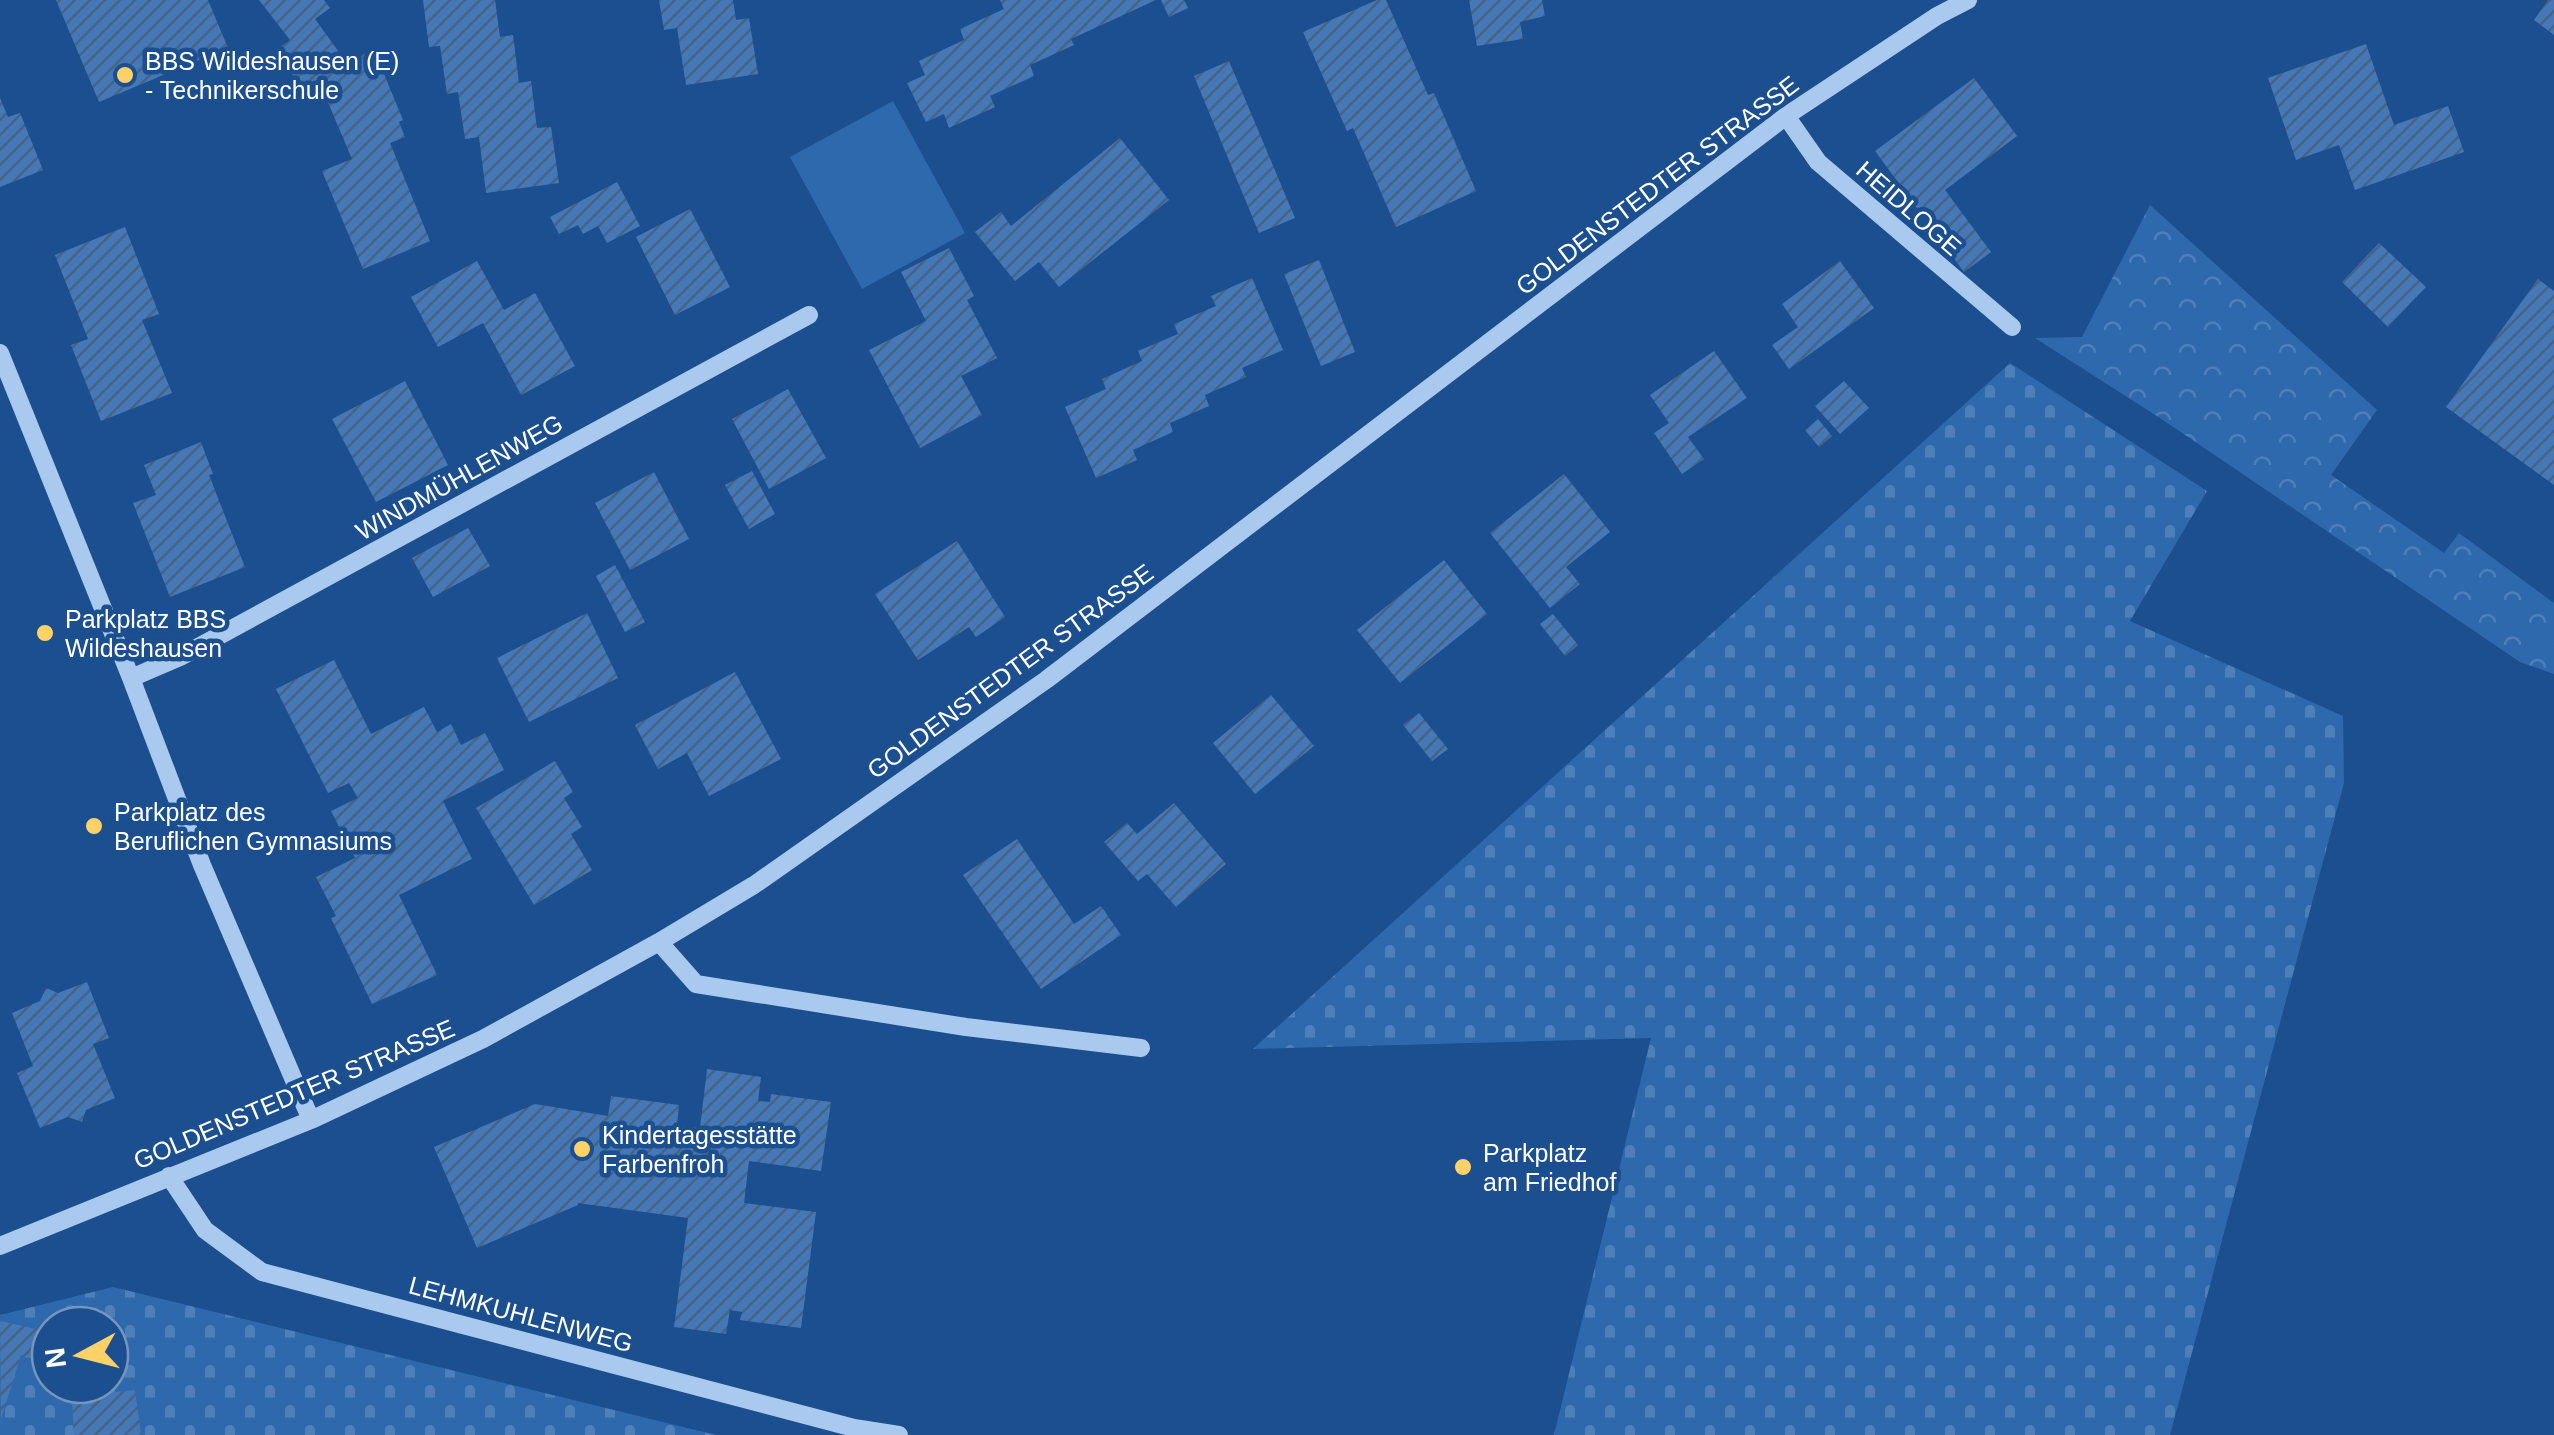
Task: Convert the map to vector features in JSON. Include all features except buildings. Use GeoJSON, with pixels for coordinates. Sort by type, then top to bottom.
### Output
{"type":"FeatureCollection","features":[{"type":"Feature","properties":{"kind":"street","name":"GOLDENSTEDTER STRASSE"},"geometry":{"type":"LineString","coordinates":[[0,1246],[311,1120],[483,1039],[754,885],[1046,680],[1786,116],[1968,0]]}},
{"type":"Feature","properties":{"kind":"street","name":"HEIDLOGE"},"geometry":{"type":"LineString","coordinates":[[1786,116],[1818,162],[2012,328]]}},
{"type":"Feature","properties":{"kind":"street","name":"WINDMÜHLENWEG"},"geometry":{"type":"LineString","coordinates":[[131,678],[180,657],[809,315]]}},
{"type":"Feature","properties":{"kind":"street"},"geometry":{"type":"LineString","coordinates":[[0,353],[202,865],[311,1120]]}},
{"type":"Feature","properties":{"kind":"street"},"geometry":{"type":"LineString","coordinates":[[659,942],[696,984],[966,1027],[1141,1048]]}},
{"type":"Feature","properties":{"kind":"street","name":"LEHMKUHLENWEG"},"geometry":{"type":"LineString","coordinates":[[170,1176],[205,1230],[262,1272],[835,1423],[899,1435]]}},
{"type":"Feature","properties":{"kind":"green space"},"geometry":{"type":"Polygon","coordinates":[[[893,101],[965,233],[862,289],[790,157],[893,101]]]}},
{"type":"Feature","properties":{"kind":"green space"},"geometry":{"type":"Polygon","coordinates":[[[2150,205],[2377,410],[2331,475],[2444,553],[2459,533],[2554,603],[2554,674],[2520,662],[2035,338],[2082,337],[2150,205]]]}},
{"type":"Feature","properties":{"kind":"green space"},"geometry":{"type":"Polygon","coordinates":[[[2010,363],[2207,491],[2130,621],[2343,716],[2344,783],[2170,1435],[1554,1435],[1651,1038],[1253,1049],[2010,363]]]}},
{"type":"Feature","properties":{"kind":"green space"},"geometry":{"type":"Polygon","coordinates":[[[113,1287],[716,1435],[0,1435],[0,1315],[30,1308],[30,1405],[130,1405],[130,1305],[40,1305],[113,1287]]]}},
{"type":"Feature","properties":{"kind":"place","name":"BBS Wildeshausen (E) - Technikerschule"},"geometry":{"type":"Point","coordinates":[125,75]}},
{"type":"Feature","properties":{"kind":"place","name":"Parkplatz BBS Wildeshausen"},"geometry":{"type":"Point","coordinates":[45,633]}},
{"type":"Feature","properties":{"kind":"place","name":"Parkplatz des Beruflichen Gymnasiums"},"geometry":{"type":"Point","coordinates":[94,826]}},
{"type":"Feature","properties":{"kind":"place","name":"Kindertagesstätte Farbenfroh"},"geometry":{"type":"Point","coordinates":[582,1149]}},
{"type":"Feature","properties":{"kind":"place","name":"Parkplatz am Friedhof"},"geometry":{"type":"Point","coordinates":[1463,1167]}}]}
